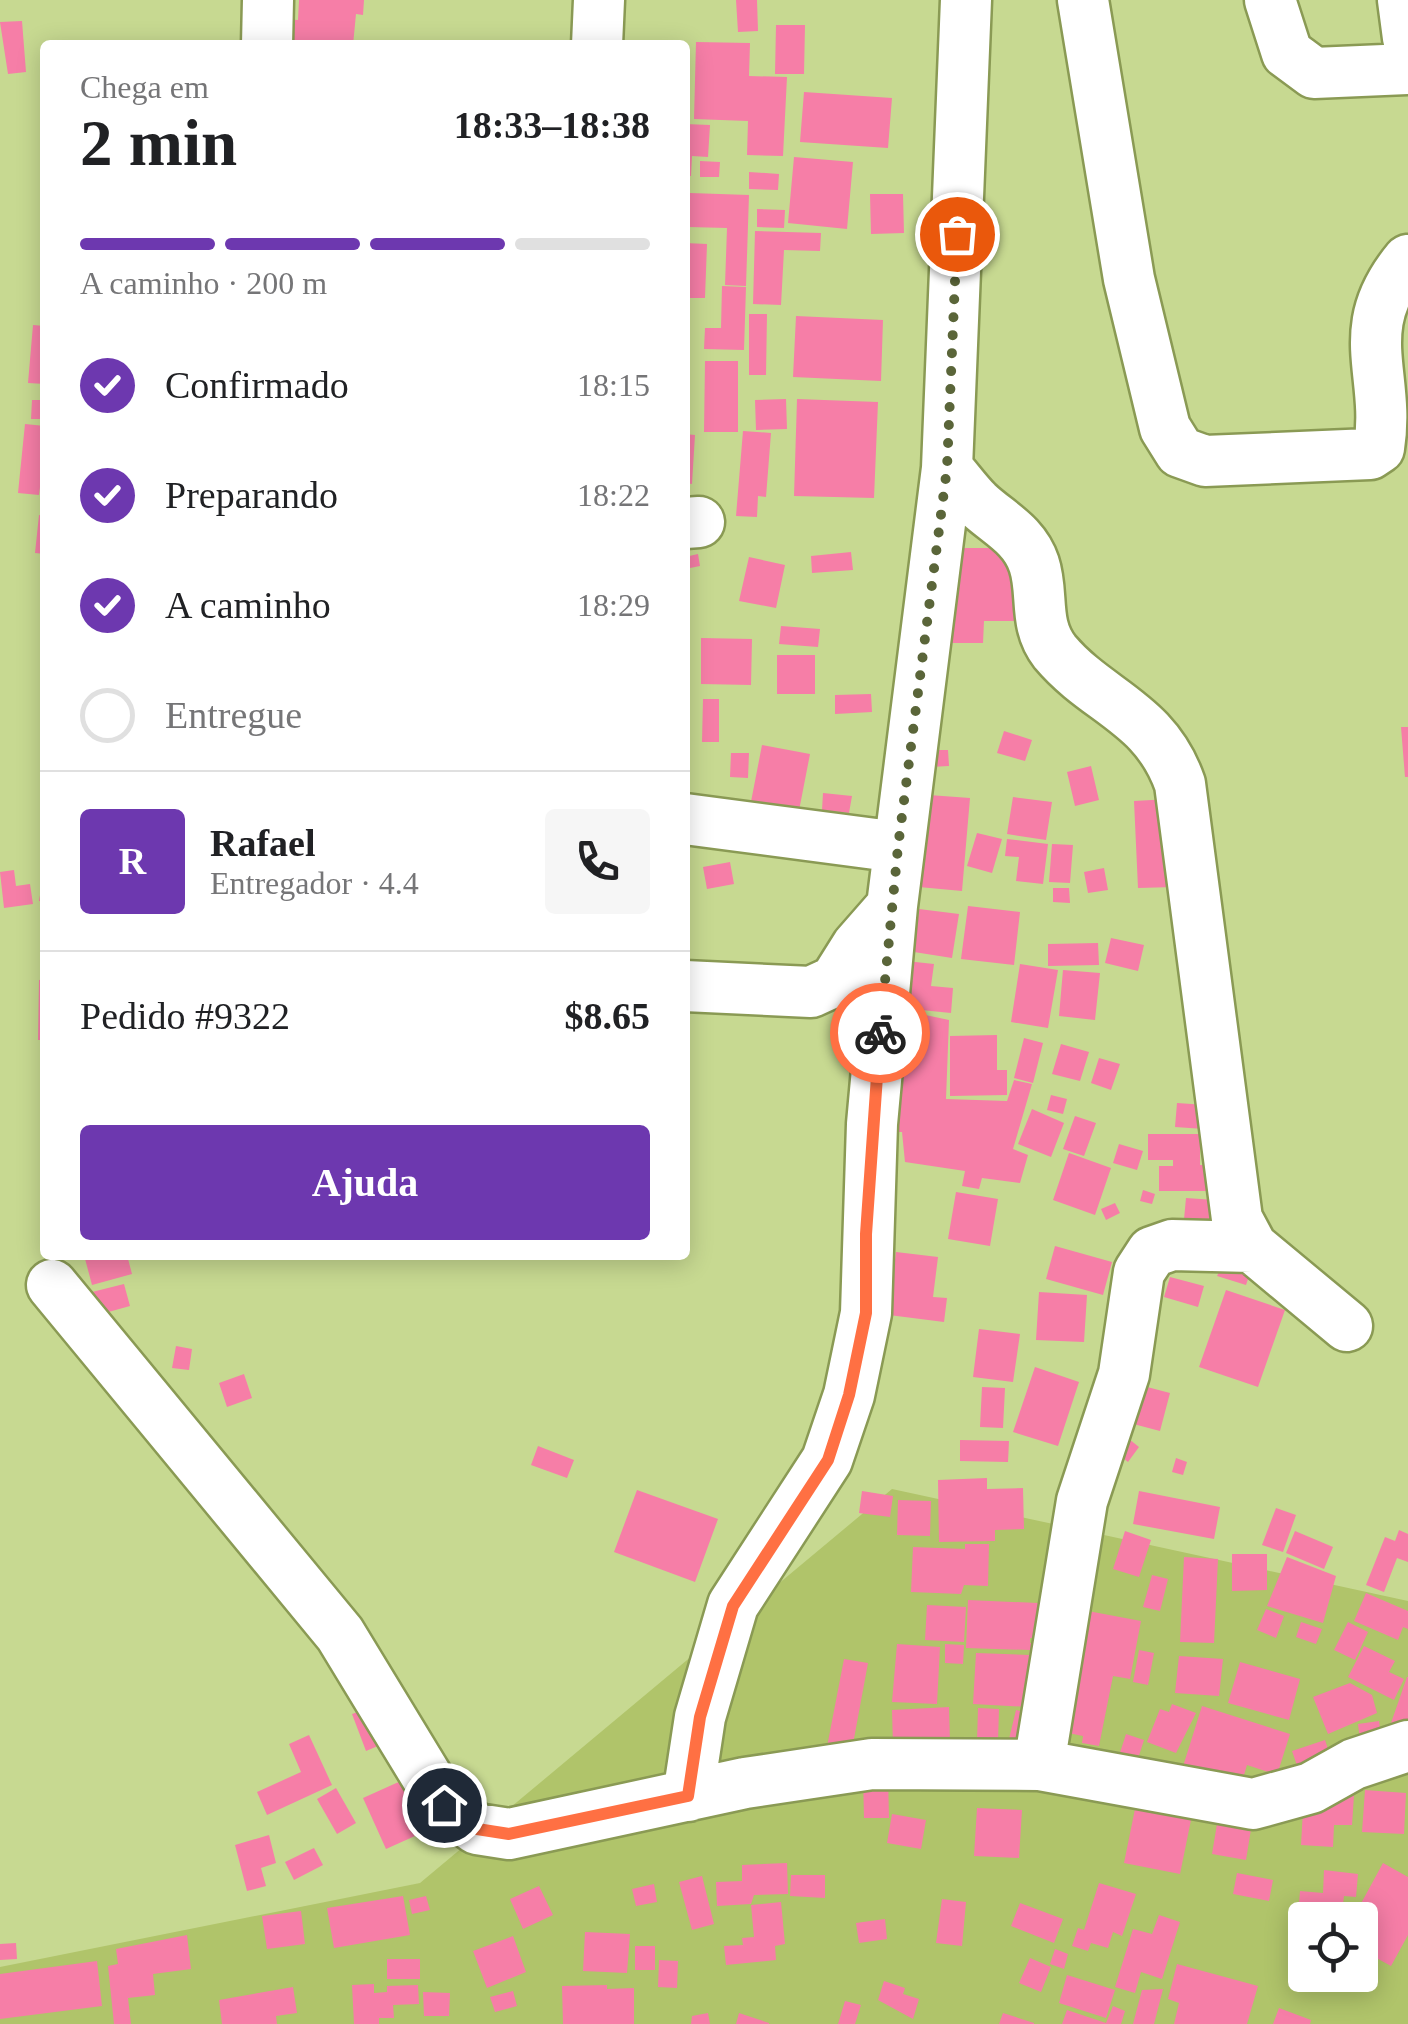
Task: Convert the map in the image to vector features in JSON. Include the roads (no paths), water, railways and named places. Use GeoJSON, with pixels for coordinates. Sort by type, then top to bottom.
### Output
{"type":"FeatureCollection","features":[{"type":"Feature","properties":{"kind":"street"},"geometry":{"type":"LineString","coordinates":[[267,40],[268,0]]}},
{"type":"Feature","properties":{"kind":"street"},"geometry":{"type":"LineString","coordinates":[[597,40],[598,0]]}},
{"type":"Feature","properties":{"kind":"street"},"geometry":{"type":"LineString","coordinates":[[688,1796],[700,1717],[733,1606],[828,1460],[849,1395],[866,1313],[872,1124],[892,906],[947,468],[966,0]]}},
{"type":"Feature","properties":{"kind":"street"},"geometry":{"type":"LineString","coordinates":[[1083,0],[1129,279],[1165,428],[1180,452],[1204,461],[1370,454],[1379,448],[1375,324],[1388,284],[1408,260]]}},
{"type":"Feature","properties":{"kind":"street"},"geometry":{"type":"LineString","coordinates":[[1270,0],[1287,53],[1314,73],[1408,68]]}},
{"type":"Feature","properties":{"kind":"street"},"geometry":{"type":"LineString","coordinates":[[1403,0],[1408,38]]}},
{"type":"Feature","properties":{"kind":"street"},"geometry":{"type":"LineString","coordinates":[[947,468],[978,504],[1014,531],[1034,564],[1038,617],[1055,652],[1128,711],[1170,754],[1180,784],[1237,1219],[1252,1247],[1347,1326]]}},
{"type":"Feature","properties":{"kind":"street"},"geometry":{"type":"LineString","coordinates":[[690,820],[898,847]]}},
{"type":"Feature","properties":{"kind":"street"},"geometry":{"type":"LineString","coordinates":[[690,986],[811,992],[835,980],[857,946],[892,906]]}},
{"type":"Feature","properties":{"kind":"street"},"geometry":{"type":"LineString","coordinates":[[1039,1765],[1082,1501],[1124,1374],[1139,1272],[1152,1252],[1172,1245],[1252,1247]]}},
{"type":"Feature","properties":{"kind":"street"},"geometry":{"type":"LineString","coordinates":[[52,1286],[340,1634],[444,1805],[477,1829],[509,1834],[688,1796],[872,1764],[1039,1765],[1200,1798],[1253,1804],[1312,1788],[1354,1764],[1408,1746]]}}]}
